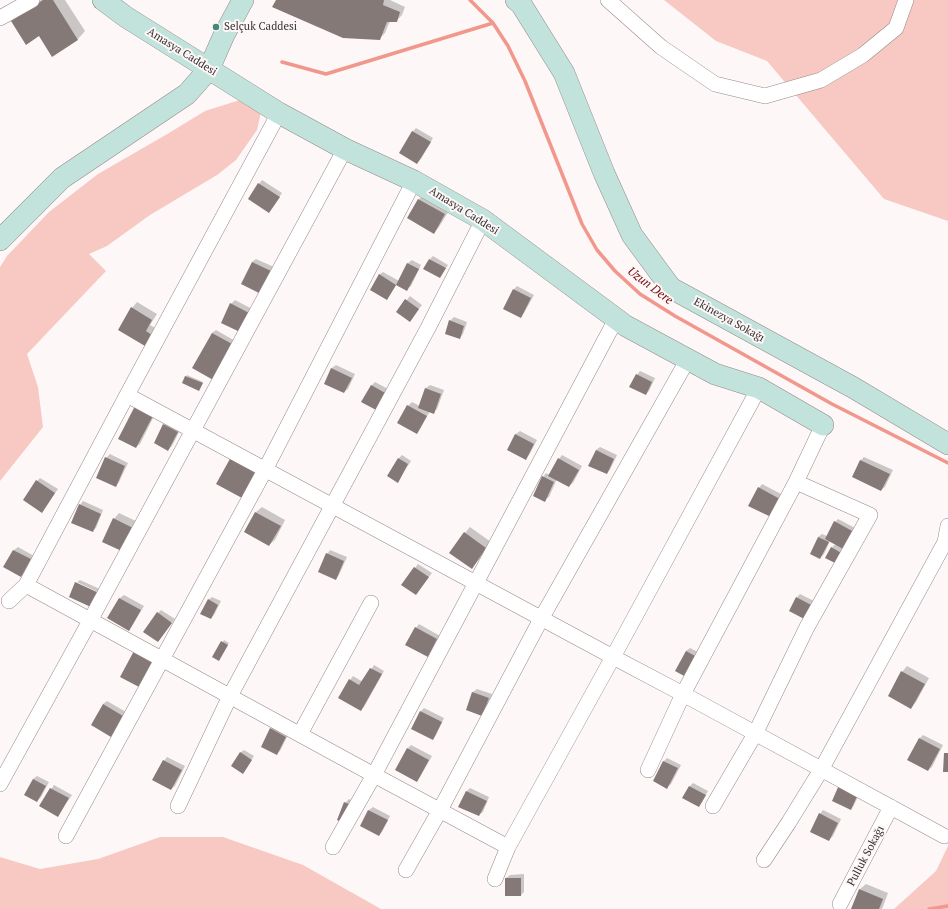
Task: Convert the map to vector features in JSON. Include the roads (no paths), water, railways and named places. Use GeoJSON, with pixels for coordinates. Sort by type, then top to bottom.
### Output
{"type":"FeatureCollection","features":[{"type":"Feature","properties":{"kind":"street","name":"Amasya Caddesi"},"geometry":{"type":"LineString","coordinates":[[103,0],[126,17],[280,113],[345,149],[414,181],[483,220],[626,326],[715,374],[759,388],[823,425]]}},
{"type":"Feature","properties":{"kind":"street"},"geometry":{"type":"LineString","coordinates":[[0,240],[62,178],[187,94],[209,69],[224,35],[243,0]]}},
{"type":"Feature","properties":{"kind":"street","name":"Ekinezya Sokağı"},"geometry":{"type":"LineString","coordinates":[[516,0],[521,4],[564,73],[604,173],[632,235],[671,288],[854,388],[948,444]]}},
{"type":"Feature","properties":{"kind":"street"},"geometry":{"type":"LineString","coordinates":[[608,0],[661,47],[715,84],[766,96],[821,80],[864,55],[896,28],[906,0]]}},
{"type":"Feature","properties":{"kind":"street"},"geometry":{"type":"LineString","coordinates":[[0,18],[27,1]]}},
{"type":"Feature","properties":{"kind":"street"},"geometry":{"type":"LineString","coordinates":[[9,600],[26,585],[280,113]]}},
{"type":"Feature","properties":{"kind":"street"},"geometry":{"type":"LineString","coordinates":[[0,784],[91,620],[192,430],[345,149]]}},
{"type":"Feature","properties":{"kind":"street"},"geometry":{"type":"LineString","coordinates":[[66,836],[265,470],[414,181]]}},
{"type":"Feature","properties":{"kind":"street"},"geometry":{"type":"LineString","coordinates":[[178,806],[230,696],[428,328],[483,220]]}},
{"type":"Feature","properties":{"kind":"street"},"geometry":{"type":"LineString","coordinates":[[333,847],[374,775],[616,319]]}},
{"type":"Feature","properties":{"kind":"street"},"geometry":{"type":"LineString","coordinates":[[406,870],[440,810],[541,619],[688,359]]}},
{"type":"Feature","properties":{"kind":"street"},"geometry":{"type":"LineString","coordinates":[[494,879],[508,847],[759,388]]}},
{"type":"Feature","properties":{"kind":"street"},"geometry":{"type":"LineString","coordinates":[[127,395],[944,836]]}},
{"type":"Feature","properties":{"kind":"street"},"geometry":{"type":"LineString","coordinates":[[648,770],[683,694],[796,482],[823,425]]}},
{"type":"Feature","properties":{"kind":"street"},"geometry":{"type":"LineString","coordinates":[[713,806],[755,734],[807,627],[870,515],[796,482]]}},
{"type":"Feature","properties":{"kind":"street"},"geometry":{"type":"LineString","coordinates":[[764,860],[821,770],[942,561],[944,542],[948,526]]}},
{"type":"Feature","properties":{"kind":"street"},"geometry":{"type":"LineString","coordinates":[[26,585],[508,847]]}},
{"type":"Feature","properties":{"kind":"street"},"geometry":{"type":"LineString","coordinates":[[300,734],[371,603]]}},
{"type":"Feature","properties":{"kind":"street","name":"Pulluk Sokağı"},"geometry":{"type":"LineString","coordinates":[[840,904],[891,808]]}},
{"type":"Feature","properties":{"kind":"waterway","name":"Uzun Dere"},"geometry":{"type":"LineString","coordinates":[[470,0],[493,23],[508,46],[525,81],[582,224],[597,250],[615,271],[640,294],[675,316],[832,404],[948,463]]}},
{"type":"Feature","properties":{"kind":"waterway"},"geometry":{"type":"LineString","coordinates":[[282,62],[326,74],[493,23]]}},
{"type":"Feature","properties":{"kind":"waterway"},"geometry":{"type":"LineString","coordinates":[[929,909],[948,906]]}},
{"type":"Feature","properties":{"kind":"place","name":"Selçuk Caddesi"},"geometry":{"type":"Point","coordinates":[216,27]}}]}
